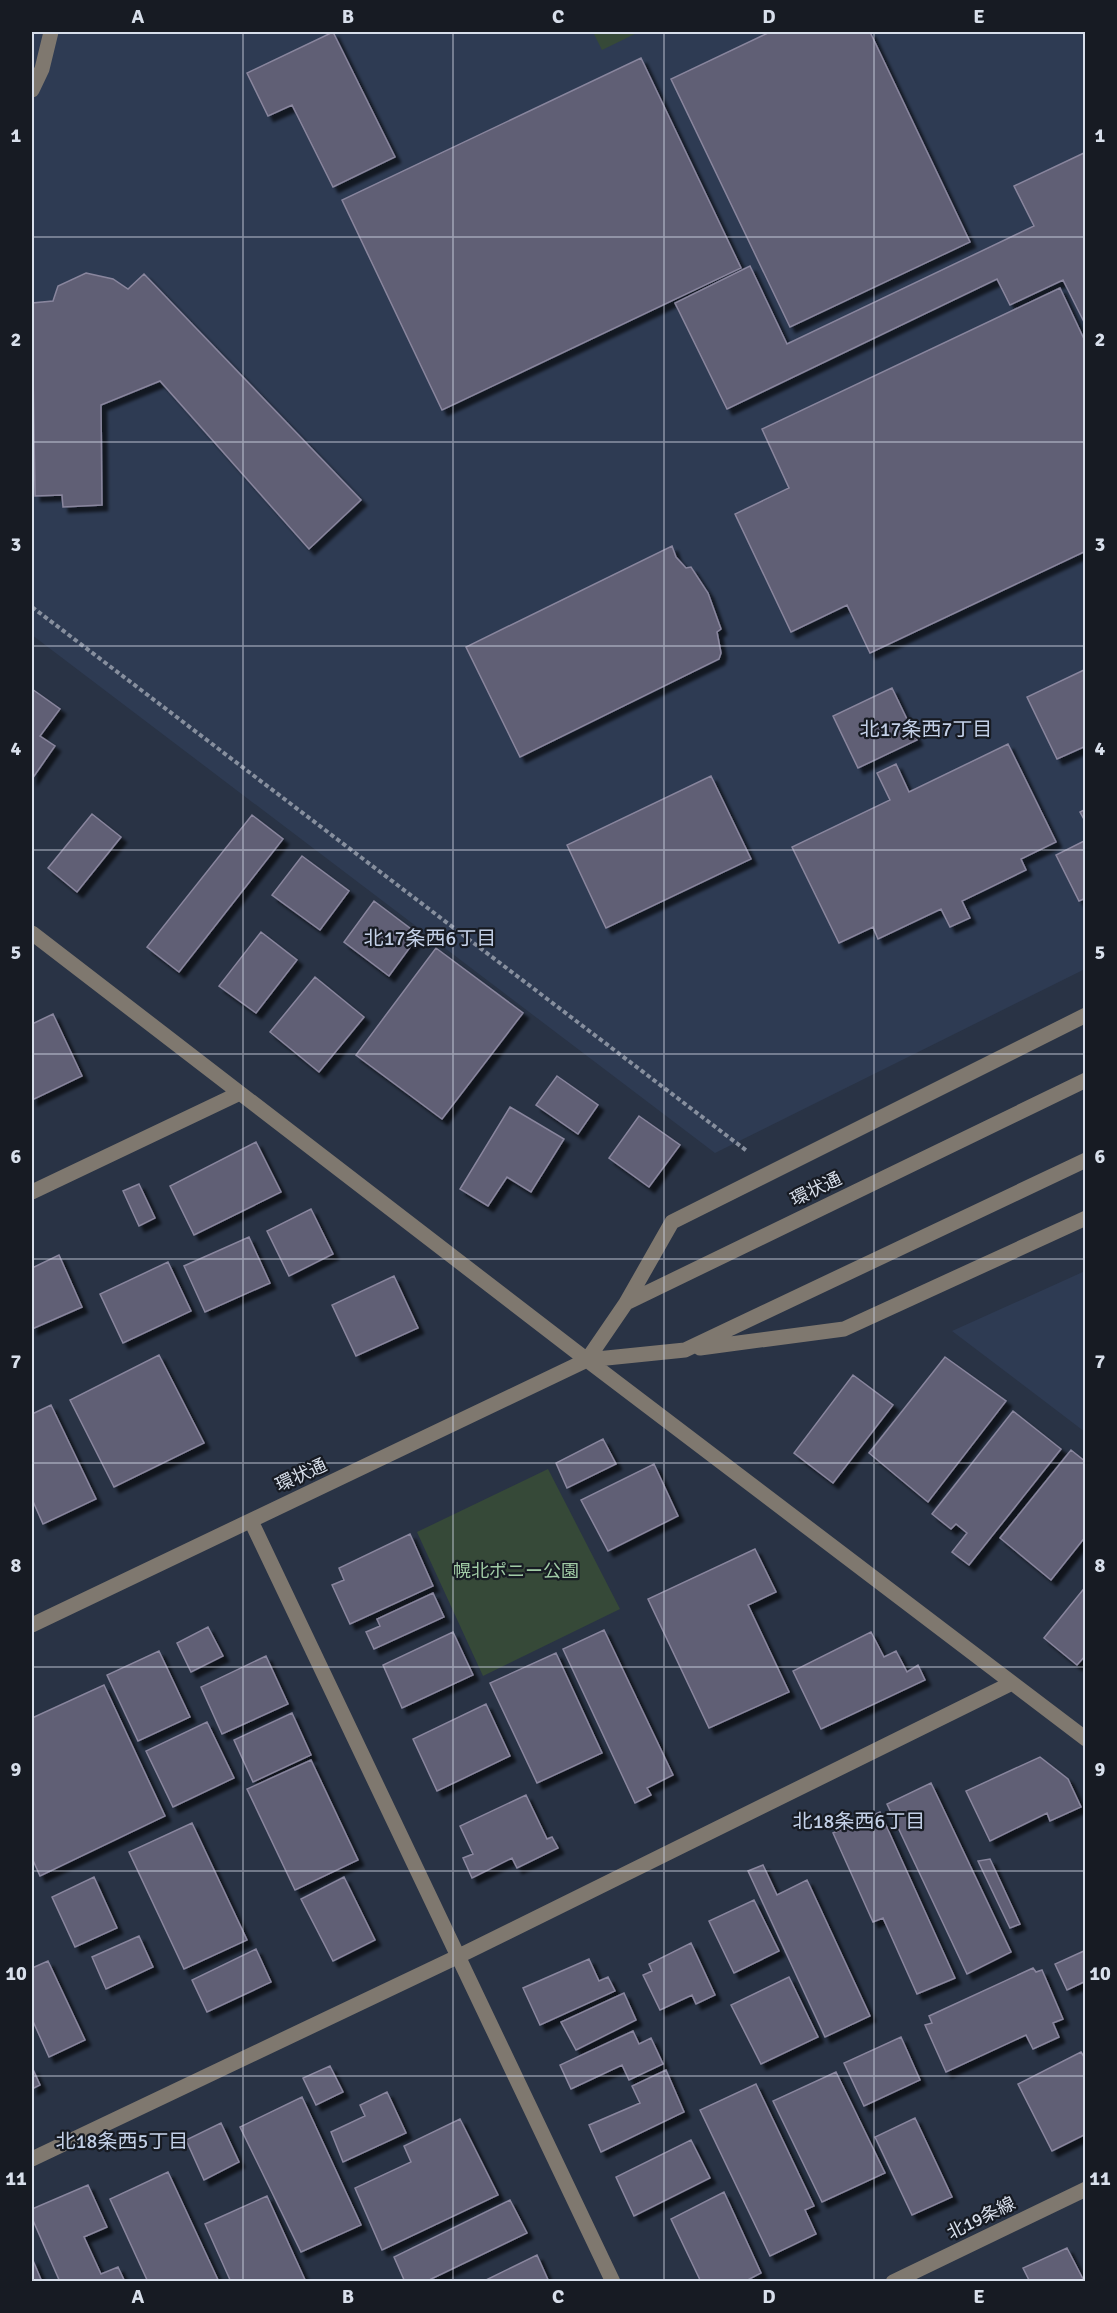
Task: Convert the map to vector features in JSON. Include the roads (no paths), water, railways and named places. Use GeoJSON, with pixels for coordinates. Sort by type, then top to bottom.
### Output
{"type":"FeatureCollection","features":[{"type":"Feature","properties":{"kind":"street"},"geometry":{"type":"LineString","coordinates":[[32,90],[42,69],[51,32]]}},
{"type":"Feature","properties":{"kind":"street"},"geometry":{"type":"LineString","coordinates":[[32,933],[587,1360],[1086,1739]]}},
{"type":"Feature","properties":{"kind":"street"},"geometry":{"type":"LineString","coordinates":[[587,1360],[626,1302],[672,1222],[1086,1015]]}},
{"type":"Feature","properties":{"kind":"street","name":"環状通"},"geometry":{"type":"LineString","coordinates":[[626,1302],[1086,1080]]}},
{"type":"Feature","properties":{"kind":"street"},"geometry":{"type":"LineString","coordinates":[[32,1192],[240,1093]]}},
{"type":"Feature","properties":{"kind":"street","name":"環状通"},"geometry":{"type":"LineString","coordinates":[[32,1625],[587,1360],[685,1350],[1086,1160]]}},
{"type":"Feature","properties":{"kind":"street"},"geometry":{"type":"LineString","coordinates":[[685,1350],[844,1329],[1086,1218]]}},
{"type":"Feature","properties":{"kind":"street"},"geometry":{"type":"LineString","coordinates":[[251,1521],[613,2282]]}},
{"type":"Feature","properties":{"kind":"street"},"geometry":{"type":"LineString","coordinates":[[32,2159],[459,1956],[1012,1683]]}},
{"type":"Feature","properties":{"kind":"street","name":"北19条線"},"geometry":{"type":"LineString","coordinates":[[893,2282],[1086,2189]]}},
{"type":"Feature","properties":{"kind":"district","name":"北17条西7丁目"},"geometry":{"type":"Point","coordinates":[926,729]}},
{"type":"Feature","properties":{"kind":"district","name":"北17条西6丁目"},"geometry":{"type":"Point","coordinates":[430,938]}},
{"type":"Feature","properties":{"kind":"district","name":"北18条西6丁目"},"geometry":{"type":"Point","coordinates":[859,1821]}},
{"type":"Feature","properties":{"kind":"district","name":"北18条西5丁目"},"geometry":{"type":"Point","coordinates":[122,2141]}},
{"type":"Feature","properties":{"kind":"park label","name":"幌北ポニー公園"},"geometry":{"type":"Point","coordinates":[516,1571]}}]}
